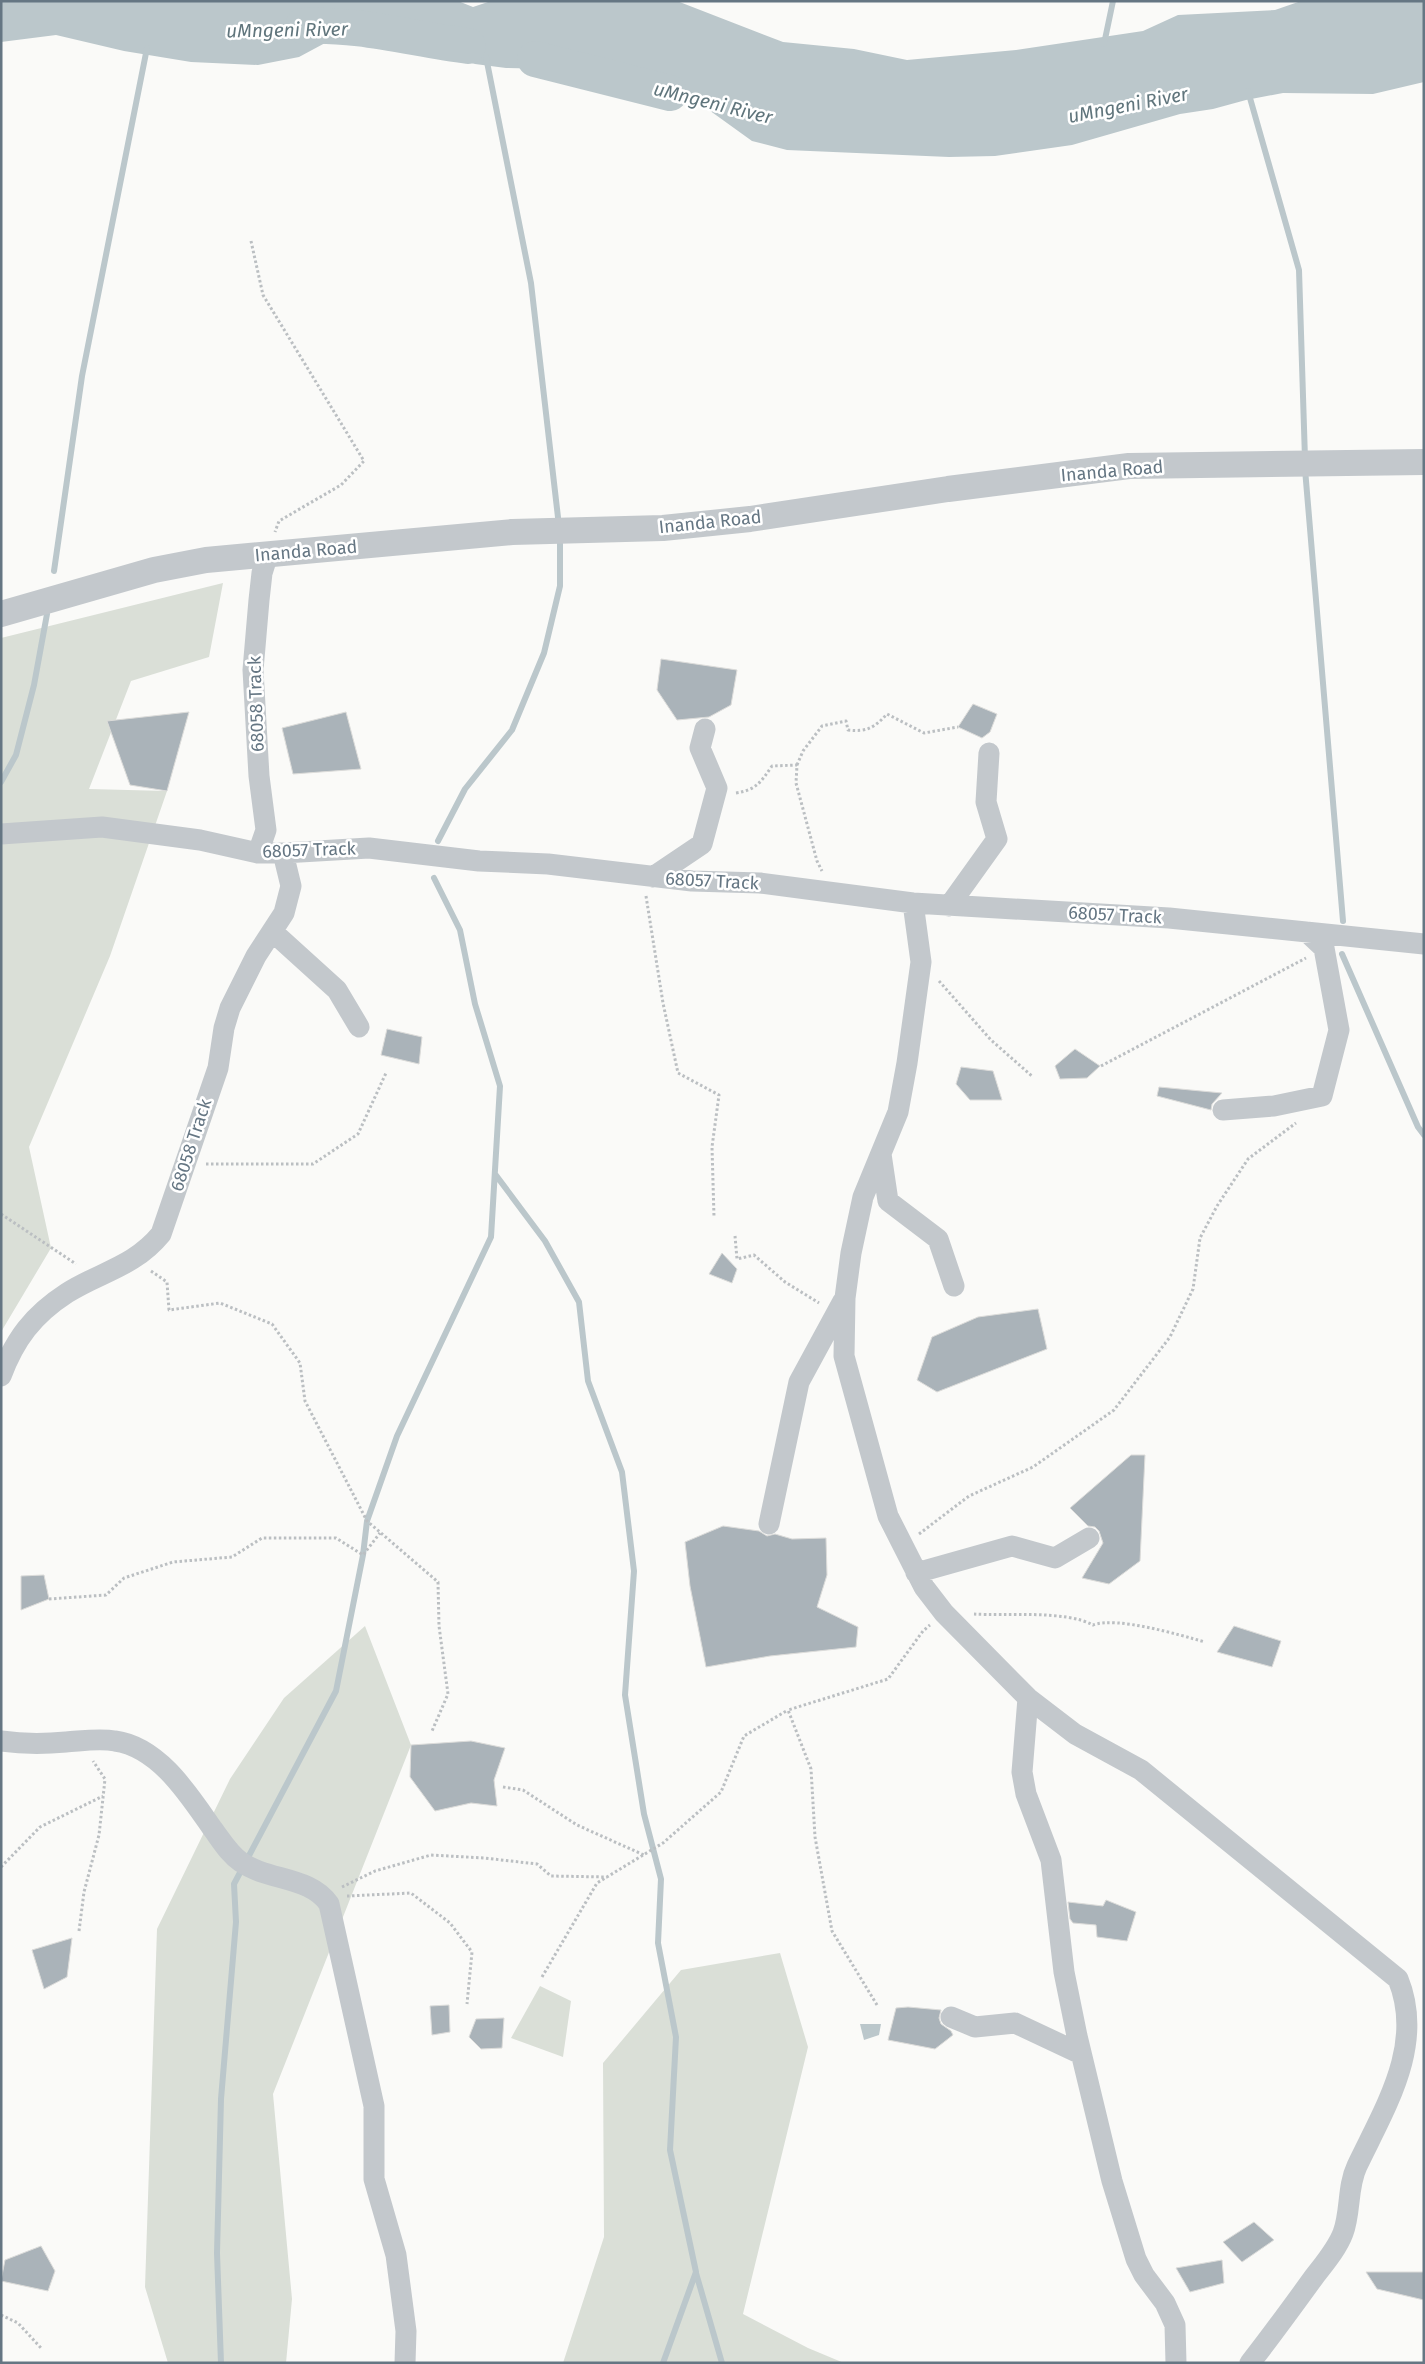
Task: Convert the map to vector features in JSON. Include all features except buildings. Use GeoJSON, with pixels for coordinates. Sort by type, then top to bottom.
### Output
{"type":"FeatureCollection","features":[{"type":"Feature","properties":{"kind":"street","name":"Inanda Road"},"geometry":{"type":"LineString","coordinates":[[1,614],[154,570],[206,560],[512,532],[663,528],[767,516],[948,489],[1129,466],[1424,462]]}},
{"type":"Feature","properties":{"kind":"street","name":"68058 Track"},"geometry":{"type":"LineString","coordinates":[[258,853],[266,830],[259,776],[253,662],[261,582],[268,554]]}},
{"type":"Feature","properties":{"kind":"street"},"geometry":{"type":"LineString","coordinates":[[648,876],[702,844],[718,788],[700,748],[705,729]]}},
{"type":"Feature","properties":{"kind":"street"},"geometry":{"type":"LineString","coordinates":[[950,906],[997,839],[986,802],[989,753]]}},
{"type":"Feature","properties":{"kind":"street","name":"68057 Track"},"geometry":{"type":"LineString","coordinates":[[1,834],[102,827],[200,840],[258,853],[283,854],[369,848],[479,861],[548,864],[692,881],[760,883],[913,903],[1169,918],[1424,944]]}},
{"type":"Feature","properties":{"kind":"street","name":"68058 Track"},"geometry":{"type":"LineString","coordinates":[[1,1376],[11,1350],[22,1332],[67,1293],[135,1259],[151,1246],[161,1234],[218,1068],[224,1028],[230,1008],[256,956],[284,913],[291,886],[283,854]]}},
{"type":"Feature","properties":{"kind":"street"},"geometry":{"type":"LineString","coordinates":[[913,903],[922,962],[898,1112],[863,1197],[841,1306],[844,1356],[888,1516],[916,1573],[944,1613],[1028,1698],[1075,1734],[1141,1770],[1398,1979],[1405,1987],[1415,2008],[1420,2030],[1420,2050],[1404,2091],[1358,2165],[1352,2180],[1343,2233],[1316,2274],[1250,2363]]}},
{"type":"Feature","properties":{"kind":"street"},"geometry":{"type":"LineString","coordinates":[[273,932],[337,990],[359,1028]]}},
{"type":"Feature","properties":{"kind":"street"},"geometry":{"type":"LineString","coordinates":[[1223,1110],[1274,1106],[1322,1096],[1340,1030],[1324,948],[1307,932]]}},
{"type":"Feature","properties":{"kind":"street"},"geometry":{"type":"LineString","coordinates":[[882,1154],[888,1201],[938,1239],[954,1286]]}},
{"type":"Feature","properties":{"kind":"street"},"geometry":{"type":"LineString","coordinates":[[769,1524],[799,1382],[841,1306]]}},
{"type":"Feature","properties":{"kind":"street"},"geometry":{"type":"LineString","coordinates":[[916,1573],[1012,1546],[1055,1558],[1089,1538]]}},
{"type":"Feature","properties":{"kind":"street"},"geometry":{"type":"LineString","coordinates":[[1028,1698],[1022,1772],[1026,1794],[1051,1860],[1055,1880],[1064,1972],[1081,2054],[1112,2181],[1136,2259],[1144,2275],[1165,2303],[1174,2326],[1176,2363]]}},
{"type":"Feature","properties":{"kind":"street"},"geometry":{"type":"LineString","coordinates":[[1,1741],[56,1743],[116,1741],[132,1746],[148,1755],[184,1788],[236,1858],[257,1872],[300,1885],[323,1896],[332,1915],[374,2106],[374,2178],[396,2255],[406,2331],[405,2363]]}},
{"type":"Feature","properties":{"kind":"street"},"geometry":{"type":"LineString","coordinates":[[1398,1979],[1424,1992]]}},
{"type":"Feature","properties":{"kind":"street"},"geometry":{"type":"LineString","coordinates":[[950,2017],[975,2027],[1015,2023],[1081,2054]]}},
{"type":"Feature","properties":{"kind":"path"},"geometry":{"type":"LineString","coordinates":[[251,241],[263,295],[364,461],[341,485],[279,522],[268,554]]}},
{"type":"Feature","properties":{"kind":"path"},"geometry":{"type":"LineString","coordinates":[[833,893],[817,861],[796,783],[798,765],[803,751],[822,726],[846,721],[848,730],[864,732],[880,722],[887,714],[924,733],[958,727]]}},
{"type":"Feature","properties":{"kind":"path"},"geometry":{"type":"LineString","coordinates":[[715,797],[750,791],[762,781],[772,766],[798,765]]}},
{"type":"Feature","properties":{"kind":"path"},"geometry":{"type":"LineString","coordinates":[[648,876],[663,1003],[678,1073],[719,1095],[712,1147],[714,1217]]}},
{"type":"Feature","properties":{"kind":"path"},"geometry":{"type":"LineString","coordinates":[[1100,1066],[1324,948]]}},
{"type":"Feature","properties":{"kind":"path"},"geometry":{"type":"LineString","coordinates":[[922,962],[991,1040],[1033,1077]]}},
{"type":"Feature","properties":{"kind":"path"},"geometry":{"type":"LineString","coordinates":[[186,1164],[313,1164],[358,1134],[386,1073]]}},
{"type":"Feature","properties":{"kind":"path"},"geometry":{"type":"LineString","coordinates":[[902,1546],[970,1496],[1033,1467],[1114,1410],[1170,1337],[1193,1289],[1200,1238],[1217,1206],[1248,1159],[1290,1129],[1322,1096]]}},
{"type":"Feature","properties":{"kind":"path"},"geometry":{"type":"LineString","coordinates":[[1,1214],[98,1278]]}},
{"type":"Feature","properties":{"kind":"path"},"geometry":{"type":"LineString","coordinates":[[735,1236],[737,1259],[754,1255],[785,1282],[841,1306]]}},
{"type":"Feature","properties":{"kind":"path"},"geometry":{"type":"LineString","coordinates":[[135,1259],[167,1282],[169,1310],[220,1303],[272,1324],[300,1363],[305,1401],[367,1521],[438,1582],[439,1626],[448,1694],[432,1731]]}},
{"type":"Feature","properties":{"kind":"path"},"geometry":{"type":"LineString","coordinates":[[49,1599],[106,1595],[124,1578],[173,1562],[232,1557],[262,1538],[336,1538],[362,1555],[380,1533]]}},
{"type":"Feature","properties":{"kind":"path"},"geometry":{"type":"LineString","coordinates":[[542,1977],[597,1883],[663,1844],[721,1792],[744,1736],[788,1710],[888,1679],[923,1630],[944,1613],[1032,1615],[1084,1620],[1093,1625],[1103,1621],[1152,1629],[1205,1642]]}},
{"type":"Feature","properties":{"kind":"path"},"geometry":{"type":"LineString","coordinates":[[788,1710],[811,1769],[814,1837],[832,1931],[877,2005]]}},
{"type":"Feature","properties":{"kind":"path"},"geometry":{"type":"LineString","coordinates":[[79,1931],[84,1892],[100,1835],[105,1779],[81,1741]]}},
{"type":"Feature","properties":{"kind":"path"},"geometry":{"type":"LineString","coordinates":[[503,1787],[523,1790],[576,1825],[644,1855]]}},
{"type":"Feature","properties":{"kind":"path"},"geometry":{"type":"LineString","coordinates":[[1,1867],[40,1827],[103,1796]]}},
{"type":"Feature","properties":{"kind":"path"},"geometry":{"type":"LineString","coordinates":[[323,1896],[375,1871],[431,1855],[537,1864],[550,1876],[608,1876]]}},
{"type":"Feature","properties":{"kind":"path"},"geometry":{"type":"LineString","coordinates":[[323,1896],[411,1893],[450,1923],[472,1952],[467,2004]]}},
{"type":"Feature","properties":{"kind":"path"},"geometry":{"type":"LineString","coordinates":[[1,2315],[18,2323],[41,2348]]}},
{"type":"Feature","properties":{"kind":"shaded area"},"geometry":{"type":"Polygon","coordinates":[[[223,583],[209,657],[131,681],[89,789],[167,791],[110,956],[29,1147],[51,1248],[1,1332],[1,638],[223,583]]]}},
{"type":"Feature","properties":{"kind":"shaded area"},"geometry":{"type":"Polygon","coordinates":[[[365,1626],[411,1745],[273,2094],[292,2299],[286,2363],[168,2363],[145,2287],[157,1929],[230,1779],[284,1698],[365,1626]]]}},
{"type":"Feature","properties":{"kind":"shaded area"},"geometry":{"type":"Polygon","coordinates":[[[780,1953],[808,2047],[743,2314],[808,2348],[844,2363],[563,2363],[604,2237],[603,2063],[681,1970],[780,1953]]]}},
{"type":"Feature","properties":{"kind":"shaded area"},"geometry":{"type":"Polygon","coordinates":[[[540,1986],[571,2001],[563,2057],[511,2038],[540,1986]]]}},
{"type":"Feature","properties":{"kind":"water"},"geometry":{"type":"Polygon","coordinates":[[[1,1],[458,1],[473,7],[491,1],[677,1],[783,42],[854,49],[907,60],[1016,50],[1143,31],[1178,15],[1275,10],[1301,1],[1424,1],[1424,82],[1373,94],[1283,93],[1213,109],[1180,114],[1072,145],[995,156],[949,157],[787,150],[752,141],[702,105],[592,70],[506,68],[475,64],[445,56],[399,25],[375,23],[353,28],[299,57],[258,65],[191,62],[124,51],[56,35],[1,42],[1,1]]]}},
{"type":"Feature","properties":{"kind":"water"},"geometry":{"type":"Polygon","coordinates":[[[860,2024],[881,2024],[879,2035],[864,2040],[860,2024]]]}},
{"type":"Feature","properties":{"kind":"waterway"},"geometry":{"type":"LineString","coordinates":[[1104,44],[1113,1]]}},
{"type":"Feature","properties":{"kind":"waterway","name":"uMngeni River"},"geometry":{"type":"LineString","coordinates":[[303,26],[365,29],[468,46]]}},
{"type":"Feature","properties":{"kind":"waterway"},"geometry":{"type":"LineString","coordinates":[[54,571],[82,376],[147,48]]}},
{"type":"Feature","properties":{"kind":"waterway"},"geometry":{"type":"LineString","coordinates":[[486,57],[531,283],[559,526]]}},
{"type":"Feature","properties":{"kind":"waterway","name":"uMngeni River"},"geometry":{"type":"LineString","coordinates":[[535,59],[670,93]]}},
{"type":"Feature","properties":{"kind":"waterway"},"geometry":{"type":"LineString","coordinates":[[1248,91],[1299,270],[1305,459]]}},
{"type":"Feature","properties":{"kind":"waterway"},"geometry":{"type":"LineString","coordinates":[[1305,469],[1343,921]]}},
{"type":"Feature","properties":{"kind":"waterway"},"geometry":{"type":"LineString","coordinates":[[438,841],[465,789],[512,730],[544,653],[560,586],[560,536]]}},
{"type":"Feature","properties":{"kind":"waterway"},"geometry":{"type":"LineString","coordinates":[[1,782],[16,755],[34,685],[47,614]]}},
{"type":"Feature","properties":{"kind":"waterway"},"geometry":{"type":"LineString","coordinates":[[221,2363],[217,2253],[221,2099],[236,1922],[234,1884],[336,1691],[363,1555],[367,1521],[397,1436],[491,1237],[500,1086],[475,1004],[460,930],[434,878]]}},
{"type":"Feature","properties":{"kind":"waterway"},"geometry":{"type":"LineString","coordinates":[[1342,954],[1418,1127],[1424,1135]]}},
{"type":"Feature","properties":{"kind":"waterway"},"geometry":{"type":"LineString","coordinates":[[495,1174],[545,1241],[579,1302],[588,1381],[622,1472],[634,1571],[625,1695],[644,1814],[661,1879],[658,1943],[676,2037],[670,2150],[696,2272],[663,2363]]}},
{"type":"Feature","properties":{"kind":"waterway"},"geometry":{"type":"LineString","coordinates":[[696,2273],[722,2363]]}}]}
